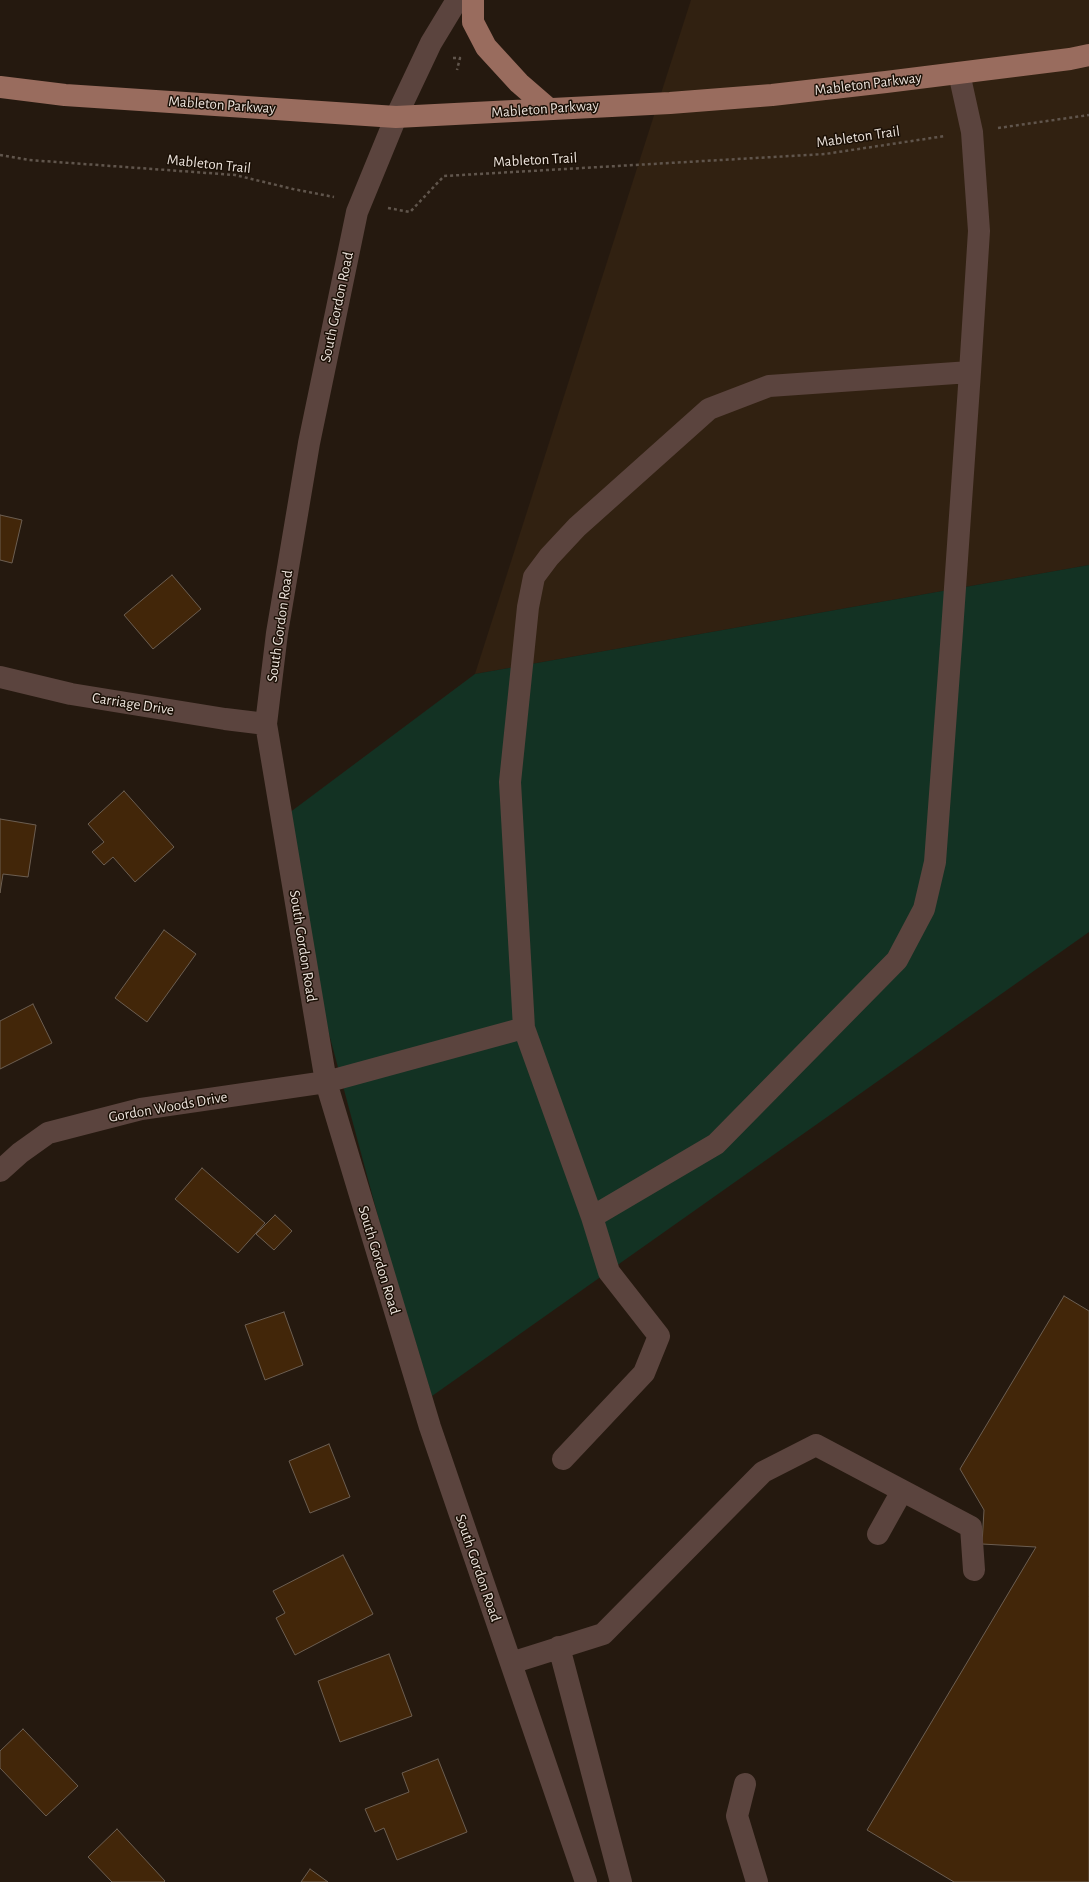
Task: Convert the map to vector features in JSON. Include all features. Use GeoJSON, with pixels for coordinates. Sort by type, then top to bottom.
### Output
{"type":"FeatureCollection","features":[{"type":"Feature","properties":{"kind":"main road"},"geometry":{"type":"LineString","coordinates":[[473,0],[473,22],[486,47],[519,83],[549,109]]}},
{"type":"Feature","properties":{"kind":"main road","name":"Mableton Parkway"},"geometry":{"type":"LineString","coordinates":[[0,87],[65,95],[396,117],[670,103],[772,94],[959,73],[1070,59],[1089,55]]}},
{"type":"Feature","properties":{"kind":"street","name":"South Gordon Road"},"geometry":{"type":"LineString","coordinates":[[457,0],[431,43],[396,117],[362,203],[357,212],[309,442],[278,633],[266,724],[326,1082],[430,1427],[586,1882]]}},
{"type":"Feature","properties":{"kind":"street"},"geometry":{"type":"LineString","coordinates":[[592,1217],[716,1144],[897,960],[924,910],[935,854],[979,231],[972,132],[959,73]]}},
{"type":"Feature","properties":{"kind":"street"},"geometry":{"type":"LineString","coordinates":[[562,1459],[644,1373],[659,1336],[609,1272],[592,1217],[524,1028],[510,782],[528,607],[534,578],[549,557],[577,527],[709,410],[769,386],[970,372]]}},
{"type":"Feature","properties":{"kind":"street","name":"Carriage Drive"},"geometry":{"type":"LineString","coordinates":[[0,677],[71,694],[225,719],[266,724]]}},
{"type":"Feature","properties":{"kind":"street","name":"Gordon Woods Drive"},"geometry":{"type":"LineString","coordinates":[[0,1171],[20,1153],[48,1133],[141,1109],[326,1082],[524,1028]]}},
{"type":"Feature","properties":{"kind":"street"},"geometry":{"type":"LineString","coordinates":[[510,1663],[603,1634],[763,1472],[816,1445],[971,1527],[974,1570]]}},
{"type":"Feature","properties":{"kind":"street"},"geometry":{"type":"LineString","coordinates":[[878,1534],[902,1490]]}},
{"type":"Feature","properties":{"kind":"street"},"geometry":{"type":"LineString","coordinates":[[559,1648],[621,1882]]}},
{"type":"Feature","properties":{"kind":"street"},"geometry":{"type":"LineString","coordinates":[[745,1784],[737,1816],[757,1882]]}},
{"type":"Feature","properties":{"kind":"path"},"geometry":{"type":"LineString","coordinates":[[451,58],[460,58],[457,70]]}},
{"type":"Feature","properties":{"kind":"path","name":"Mableton Trail"},"geometry":{"type":"LineString","coordinates":[[0,155],[29,160],[234,175],[293,189],[410,212],[444,176],[825,154],[1089,114]]}},
{"type":"Feature","properties":{"kind":"shaded area"},"geometry":{"type":"Polygon","coordinates":[[[691,0],[1089,0],[1089,565],[475,674],[691,0]]]}},
{"type":"Feature","properties":{"kind":"green space"},"geometry":{"type":"Polygon","coordinates":[[[1089,565],[1089,932],[432,1396],[387,1250],[273,825],[475,674],[1089,565]]]}},
{"type":"Feature","properties":{"kind":"building"},"geometry":{"type":"Polygon","coordinates":[[[0,515],[22,520],[12,563],[0,560],[0,515]]]}},
{"type":"Feature","properties":{"kind":"building"},"geometry":{"type":"Polygon","coordinates":[[[172,575],[201,609],[153,649],[124,615],[172,575]]]}},
{"type":"Feature","properties":{"kind":"building"},"geometry":{"type":"Polygon","coordinates":[[[124,791],[174,847],[135,882],[113,857],[104,865],[92,852],[104,842],[88,824],[124,791]]]}},
{"type":"Feature","properties":{"kind":"building"},"geometry":{"type":"Polygon","coordinates":[[[0,819],[36,825],[28,877],[3,874],[0,893],[0,819]]]}},
{"type":"Feature","properties":{"kind":"building"},"geometry":{"type":"Polygon","coordinates":[[[164,930],[196,954],[147,1022],[115,998],[164,930]]]}},
{"type":"Feature","properties":{"kind":"building"},"geometry":{"type":"Polygon","coordinates":[[[33,1004],[52,1043],[0,1069],[0,1021],[33,1004]]]}},
{"type":"Feature","properties":{"kind":"building"},"geometry":{"type":"Polygon","coordinates":[[[202,1168],[265,1223],[238,1253],[175,1199],[202,1168]]]}},
{"type":"Feature","properties":{"kind":"building"},"geometry":{"type":"Polygon","coordinates":[[[275,1215],[292,1231],[274,1250],[256,1234],[275,1215]]]}},
{"type":"Feature","properties":{"kind":"building"},"geometry":{"type":"Polygon","coordinates":[[[1064,1296],[1089,1311],[1089,1882],[954,1882],[867,1830],[1036,1547],[982,1544],[984,1510],[960,1469],[1064,1296]]]}},
{"type":"Feature","properties":{"kind":"building"},"geometry":{"type":"Polygon","coordinates":[[[284,1312],[303,1365],[265,1380],[245,1325],[284,1312]]]}},
{"type":"Feature","properties":{"kind":"building"},"geometry":{"type":"Polygon","coordinates":[[[329,1444],[350,1497],[310,1513],[289,1461],[329,1444]]]}},
{"type":"Feature","properties":{"kind":"building"},"geometry":{"type":"Polygon","coordinates":[[[343,1555],[373,1614],[295,1655],[276,1618],[285,1613],[273,1591],[343,1555]]]}},
{"type":"Feature","properties":{"kind":"building"},"geometry":{"type":"Polygon","coordinates":[[[389,1654],[412,1716],[340,1742],[318,1681],[389,1654]]]}},
{"type":"Feature","properties":{"kind":"building"},"geometry":{"type":"Polygon","coordinates":[[[23,1729],[78,1786],[46,1816],[0,1768],[0,1751],[23,1729]]]}},
{"type":"Feature","properties":{"kind":"building"},"geometry":{"type":"Polygon","coordinates":[[[438,1759],[467,1832],[397,1860],[384,1828],[375,1832],[365,1809],[409,1792],[402,1773],[438,1759]]]}},
{"type":"Feature","properties":{"kind":"building"},"geometry":{"type":"Polygon","coordinates":[[[117,1829],[165,1881],[164,1882],[112,1882],[88,1857],[117,1829]]]}},
{"type":"Feature","properties":{"kind":"building"},"geometry":{"type":"Polygon","coordinates":[[[310,1869],[328,1882],[301,1882],[310,1869]]]}}]}
